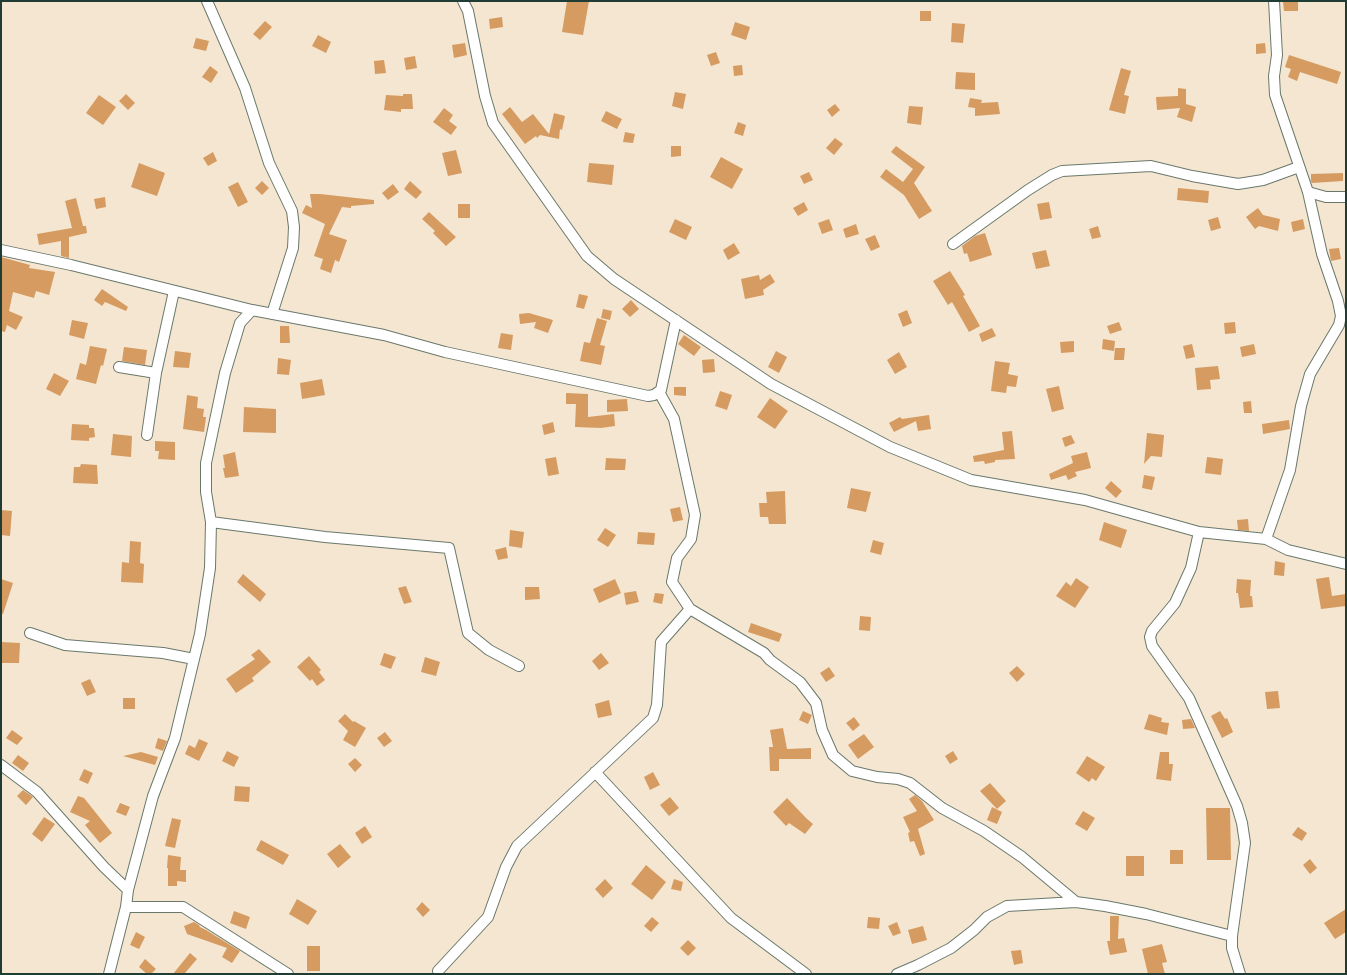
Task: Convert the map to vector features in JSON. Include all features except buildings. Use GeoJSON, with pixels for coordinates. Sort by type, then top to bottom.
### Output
{"type":"FeatureCollection","features":[{"type":"Feature","properties":{"kind":"street"},"geometry":{"type":"LineString","coordinates":[[207,1],[245,88],[269,163],[292,211],[294,227],[293,248],[272,314]]}},
{"type":"Feature","properties":{"kind":"street"},"geometry":{"type":"LineString","coordinates":[[463,1],[468,11],[485,96],[493,123],[587,256],[614,279],[771,384],[890,447],[971,480],[1085,500],[1199,532],[1266,539],[1288,550],[1346,564]]}},
{"type":"Feature","properties":{"kind":"street"},"geometry":{"type":"LineString","coordinates":[[1266,539],[1290,470],[1301,406],[1310,374],[1344,316],[1322,254],[1308,192],[1275,95],[1274,76],[1277,55],[1274,1]]}},
{"type":"Feature","properties":{"kind":"street"},"geometry":{"type":"LineString","coordinates":[[953,244],[1028,190],[1052,175],[1062,171],[1151,166],[1192,176],[1238,184],[1263,180],[1299,167]]}},
{"type":"Feature","properties":{"kind":"street"},"geometry":{"type":"LineString","coordinates":[[1308,192],[1326,197],[1346,197]]}},
{"type":"Feature","properties":{"kind":"street"},"geometry":{"type":"LineString","coordinates":[[1,250],[71,265],[252,310],[384,335],[446,352],[648,396],[654,395],[661,390],[676,320]]}},
{"type":"Feature","properties":{"kind":"street"},"geometry":{"type":"LineString","coordinates":[[147,435],[156,373],[174,290]]}},
{"type":"Feature","properties":{"kind":"street"},"geometry":{"type":"LineString","coordinates":[[109,974],[126,907],[128,890],[153,796],[176,738],[200,634],[210,568],[211,522],[206,492],[206,464],[225,374],[240,322],[252,310]]}},
{"type":"Feature","properties":{"kind":"street"},"geometry":{"type":"LineString","coordinates":[[119,367],[156,373]]}},
{"type":"Feature","properties":{"kind":"street"},"geometry":{"type":"LineString","coordinates":[[659,392],[674,418],[695,515],[691,539],[677,558],[672,582],[690,609],[764,653],[770,660],[800,682],[816,702],[822,730],[833,755],[852,771],[877,777],[898,779],[910,783],[942,808],[984,831],[1022,857],[1076,902]]}},
{"type":"Feature","properties":{"kind":"street"},"geometry":{"type":"LineString","coordinates":[[211,522],[325,537],[449,548],[468,633],[489,650],[519,666]]}},
{"type":"Feature","properties":{"kind":"street"},"geometry":{"type":"LineString","coordinates":[[1199,532],[1191,568],[1178,596],[1150,637],[1152,646],[1189,698],[1238,806],[1245,843],[1232,936],[1232,948],[1240,974]]}},
{"type":"Feature","properties":{"kind":"street"},"geometry":{"type":"LineString","coordinates":[[438,971],[488,917],[506,867],[517,846],[653,718],[657,705],[661,642],[690,609]]}},
{"type":"Feature","properties":{"kind":"street"},"geometry":{"type":"LineString","coordinates":[[30,633],[66,646],[163,653],[194,660]]}},
{"type":"Feature","properties":{"kind":"street"},"geometry":{"type":"LineString","coordinates":[[1,765],[37,792],[104,867],[128,890]]}},
{"type":"Feature","properties":{"kind":"street"},"geometry":{"type":"LineString","coordinates":[[595,772],[731,918],[806,974]]}},
{"type":"Feature","properties":{"kind":"street"},"geometry":{"type":"LineString","coordinates":[[897,974],[951,948],[974,930],[987,917],[1008,906],[1076,902],[1146,914],[1232,936]]}},
{"type":"Feature","properties":{"kind":"street"},"geometry":{"type":"LineString","coordinates":[[126,907],[183,907],[288,974]]}}]}
